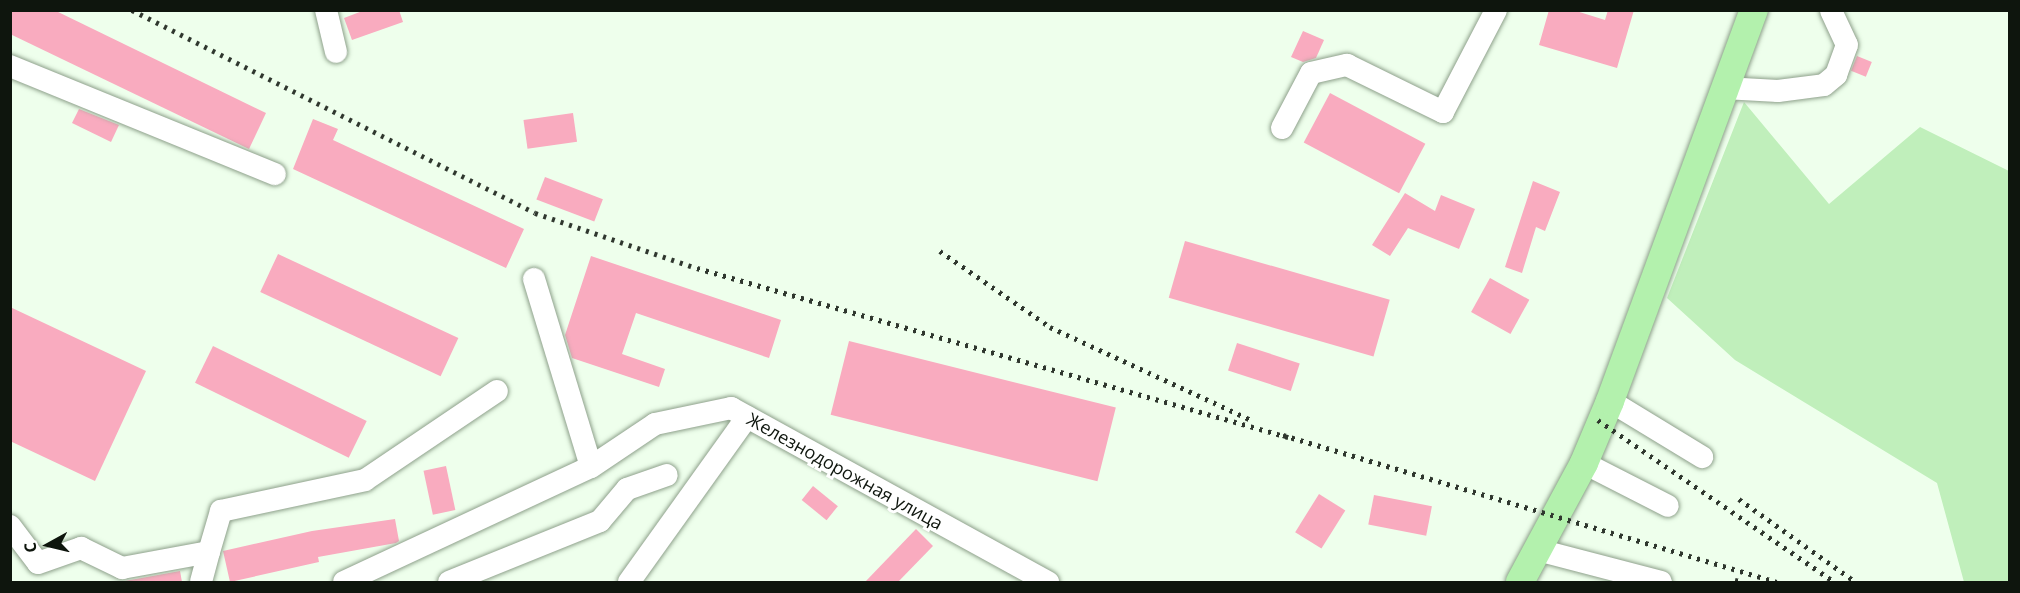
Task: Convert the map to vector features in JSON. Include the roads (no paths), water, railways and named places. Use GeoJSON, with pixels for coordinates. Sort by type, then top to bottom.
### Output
{"type":"FeatureCollection","features":[{"type":"Feature","properties":{"kind":"main road"},"geometry":{"type":"LineString","coordinates":[[1520,582],[1584,463],[1610,401],[1754,10]]}},
{"type":"Feature","properties":{"kind":"street"},"geometry":{"type":"LineString","coordinates":[[326,10],[336,52]]}},
{"type":"Feature","properties":{"kind":"street"},"geometry":{"type":"LineString","coordinates":[[1282,128],[1311,74],[1347,65],[1443,112],[1497,10]]}},
{"type":"Feature","properties":{"kind":"street"},"geometry":{"type":"LineString","coordinates":[[1724,88],[1778,91],[1824,85],[1836,75],[1847,45],[1831,10]]}},
{"type":"Feature","properties":{"kind":"street"},"geometry":{"type":"LineString","coordinates":[[10,66],[275,174]]}},
{"type":"Feature","properties":{"kind":"street"},"geometry":{"type":"LineString","coordinates":[[534,279],[591,467]]}},
{"type":"Feature","properties":{"kind":"street"},"geometry":{"type":"LineString","coordinates":[[201,582],[220,511],[365,480],[497,391]]}},
{"type":"Feature","properties":{"kind":"street"},"geometry":{"type":"LineString","coordinates":[[1610,401],[1702,457]]}},
{"type":"Feature","properties":{"kind":"street","name":"Железнодорожная улица"},"geometry":{"type":"LineString","coordinates":[[344,582],[591,467],[655,424],[731,408],[1048,582]]}},
{"type":"Feature","properties":{"kind":"street"},"geometry":{"type":"LineString","coordinates":[[629,582],[747,417]]}},
{"type":"Feature","properties":{"kind":"street"},"geometry":{"type":"LineString","coordinates":[[1584,463],[1668,506]]}},
{"type":"Feature","properties":{"kind":"street"},"geometry":{"type":"LineString","coordinates":[[448,582],[600,521],[627,489],[667,475]]}},
{"type":"Feature","properties":{"kind":"street"},"geometry":{"type":"LineString","coordinates":[[10,526],[38,563],[81,549],[122,568],[209,552]]}},
{"type":"Feature","properties":{"kind":"street"},"geometry":{"type":"LineString","coordinates":[[1539,550],[1661,582]]}},
{"type":"Feature","properties":{"kind":"railway"},"geometry":{"type":"LineString","coordinates":[[132,10],[535,213],[697,268],[1288,437]]}},
{"type":"Feature","properties":{"kind":"railway"},"geometry":{"type":"LineString","coordinates":[[940,251],[1050,327],[1253,421]]}},
{"type":"Feature","properties":{"kind":"railway"},"geometry":{"type":"LineString","coordinates":[[1598,420],[1835,582]]}},
{"type":"Feature","properties":{"kind":"railway"},"geometry":{"type":"LineString","coordinates":[[1283,435],[1777,582]]}},
{"type":"Feature","properties":{"kind":"railway"},"geometry":{"type":"LineString","coordinates":[[1739,499],[1856,582]]}},
{"type":"Feature","properties":{"kind":"railway"},"geometry":{"type":"LineString","coordinates":[[1735,580],[1743,582]]}}]}
